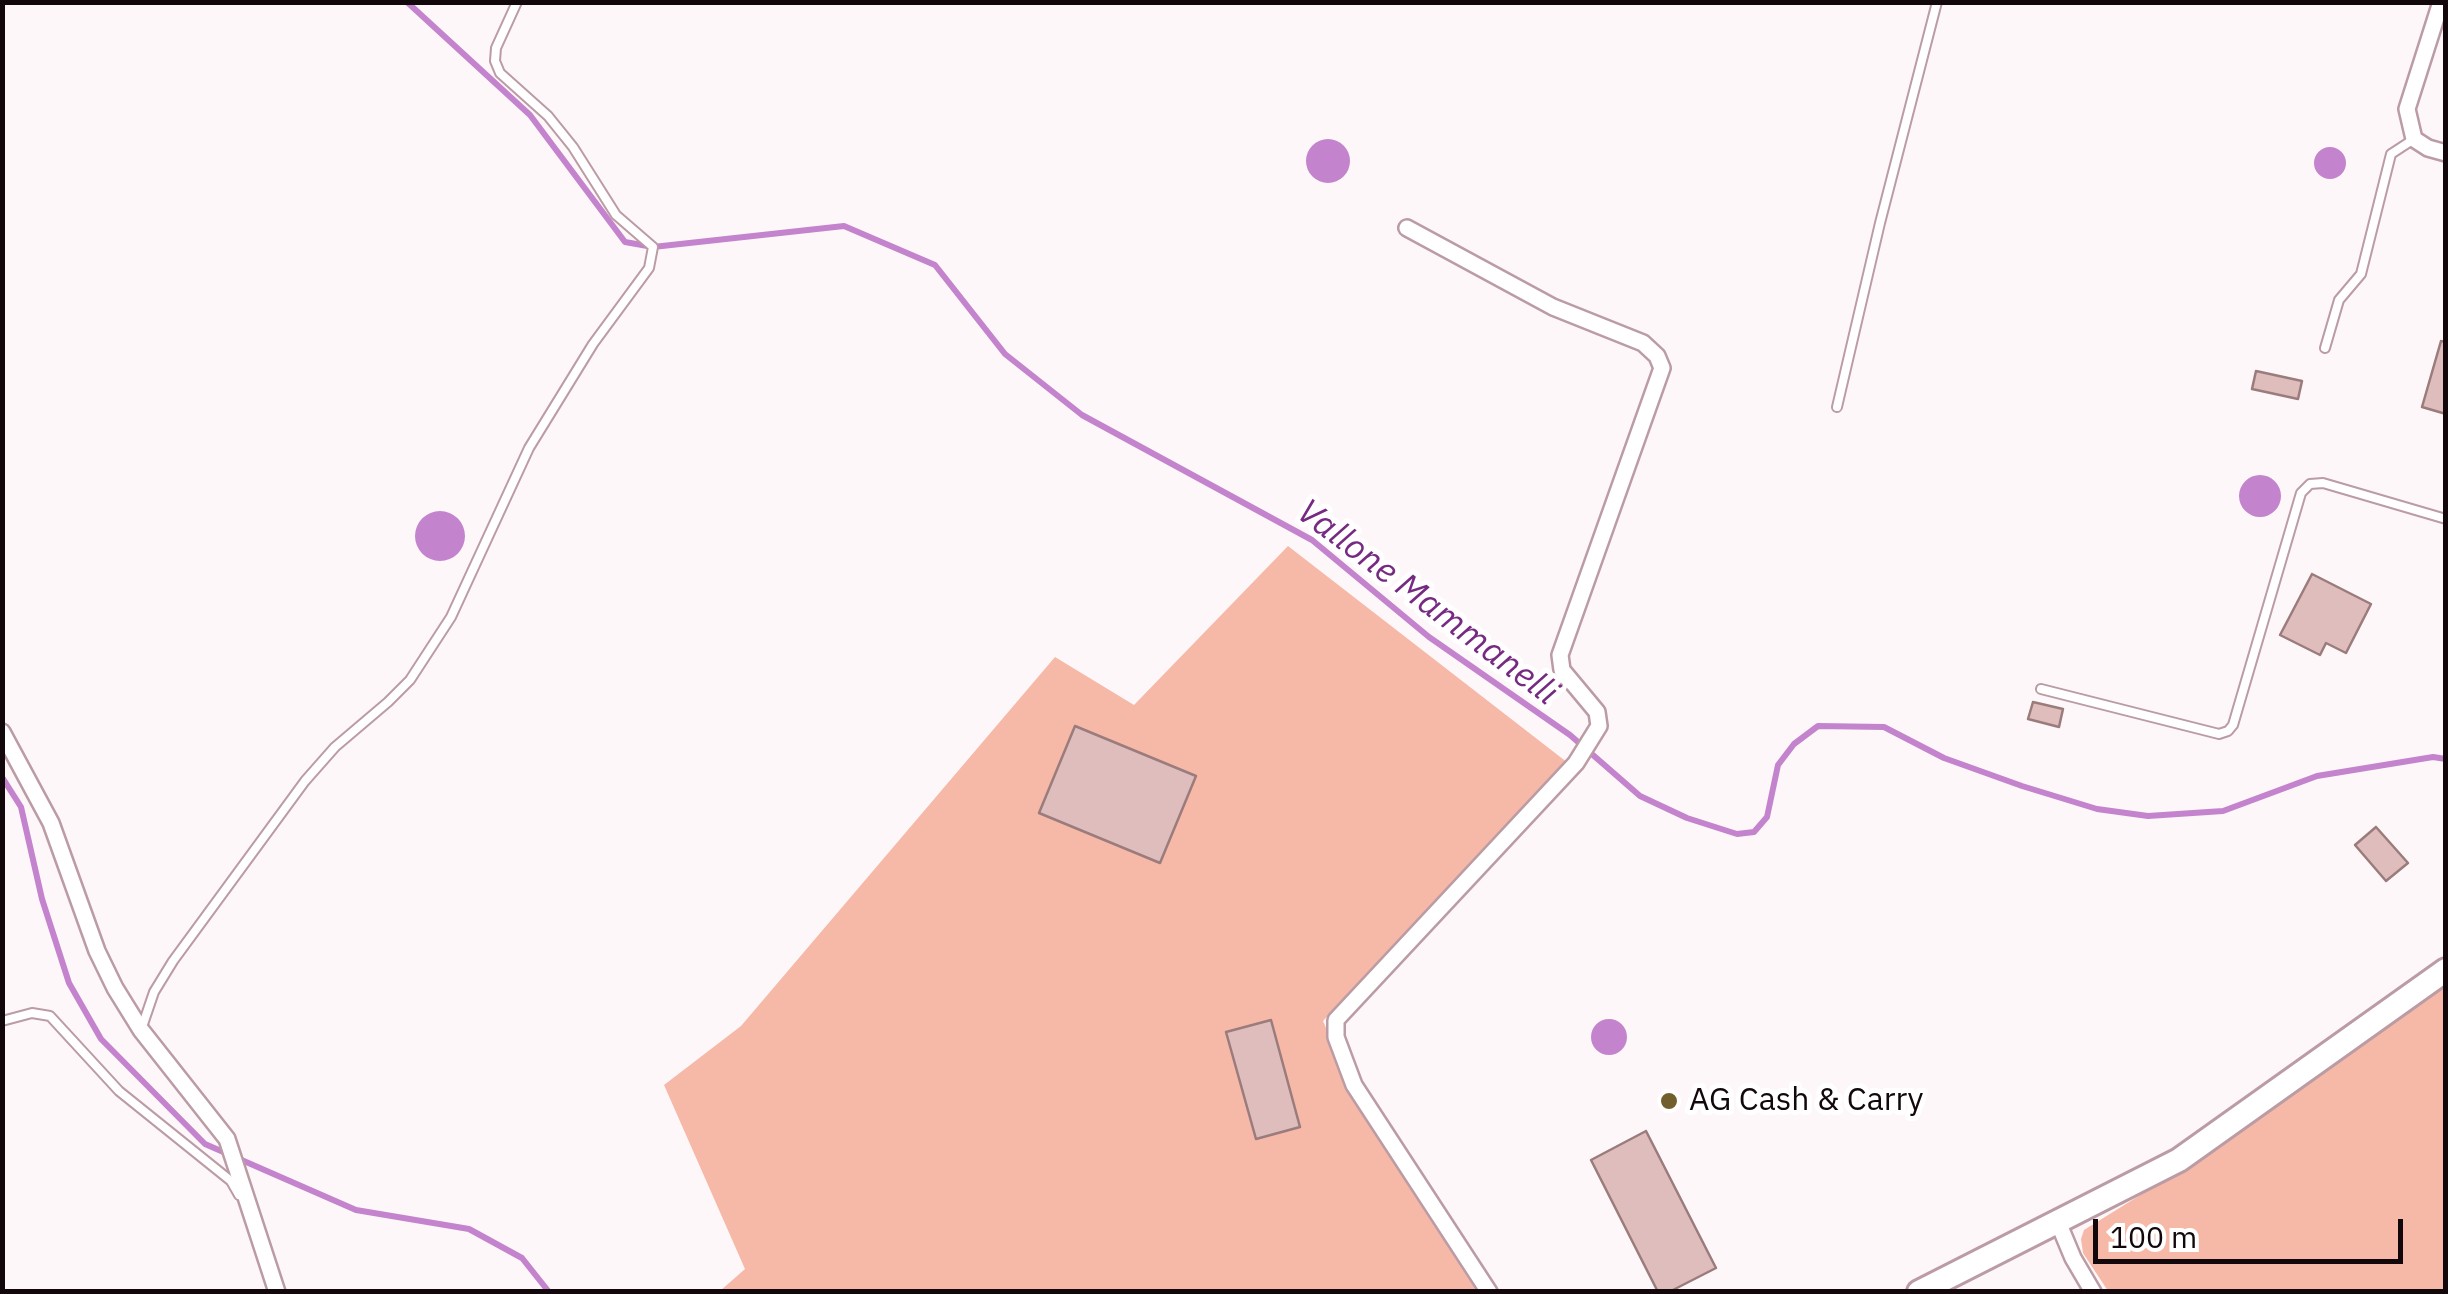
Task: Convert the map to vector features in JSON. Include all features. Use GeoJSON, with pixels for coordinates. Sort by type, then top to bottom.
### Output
{"type":"FeatureCollection","features":[{"type":"Feature","properties":{"kind":"main road"},"geometry":{"type":"LineString","coordinates":[[1919,1292],[2178,1160],[2446,970]]}},
{"type":"Feature","properties":{"kind":"street"},"geometry":{"type":"LineString","coordinates":[[2441,2],[2407,109],[2414,139],[2428,148],[2446,152]]}},
{"type":"Feature","properties":{"kind":"street"},"geometry":{"type":"LineString","coordinates":[[1407,228],[1553,306],[1643,344],[1657,356],[1662,368],[1560,655],[1562,670],[1597,712],[1599,726],[1576,762],[1336,1020],[1336,1037],[1354,1085],[1489,1292]]}},
{"type":"Feature","properties":{"kind":"street"},"geometry":{"type":"LineString","coordinates":[[2,732],[52,824],[97,952],[140,1030],[227,1139],[277,1292]]}},
{"type":"Feature","properties":{"kind":"street"},"geometry":{"type":"LineString","coordinates":[[2058,1222],[2093,1292]]}},
{"type":"Feature","properties":{"kind":"lane"},"geometry":{"type":"LineString","coordinates":[[140,1030],[154,992],[173,961],[305,782],[335,747],[410,680],[452,617],[529,448],[593,344],[649,268],[653,247],[616,214],[548,116],[500,73],[494,61],[517,2]]}},
{"type":"Feature","properties":{"kind":"lane"},"geometry":{"type":"LineString","coordinates":[[1837,408],[1937,2]]}},
{"type":"Feature","properties":{"kind":"lane"},"geometry":{"type":"LineString","coordinates":[[2325,348],[2339,300],[2361,274],[2391,154],[2414,139]]}},
{"type":"Feature","properties":{"kind":"lane"},"geometry":{"type":"LineString","coordinates":[[2040,689],[2220,734],[2228,732],[2301,493],[2310,484],[2323,483],[2446,519]]}},
{"type":"Feature","properties":{"kind":"lane"},"geometry":{"type":"LineString","coordinates":[[2,1021],[32,1014],[50,1016],[119,1091],[231,1181],[248,1208]]}},
{"type":"Feature","properties":{"kind":"shaded area"},"geometry":{"type":"Polygon","coordinates":[[[1328,139],[1343,146],[1350,161],[1343,176],[1328,183],[1313,176],[1306,161],[1313,146],[1328,139]]]}},
{"type":"Feature","properties":{"kind":"shaded area"},"geometry":{"type":"Polygon","coordinates":[[[2330,147],[2341,152],[2346,163],[2341,174],[2330,179],[2319,174],[2314,163],[2319,152],[2330,147]]]}},
{"type":"Feature","properties":{"kind":"shaded area"},"geometry":{"type":"Polygon","coordinates":[[[2260,475],[2275,481],[2281,496],[2275,511],[2260,517],[2245,511],[2239,496],[2245,481],[2260,475]]]}},
{"type":"Feature","properties":{"kind":"shaded area"},"geometry":{"type":"Polygon","coordinates":[[[440,511],[458,518],[465,536],[458,554],[440,561],[422,554],[415,536],[422,518],[440,511]]]}},
{"type":"Feature","properties":{"kind":"shaded area"},"geometry":{"type":"Polygon","coordinates":[[[1288,546],[1568,763],[1323,1021],[1353,1090],[1484,1291],[720,1291],[745,1269],[664,1085],[741,1026],[1055,657],[1134,705],[1288,546]]]}},
{"type":"Feature","properties":{"kind":"shaded area"},"geometry":{"type":"Polygon","coordinates":[[[2445,986],[2445,1291],[2108,1291],[2083,1253],[2084,1230],[2237,1135],[2445,986]]]}},
{"type":"Feature","properties":{"kind":"shaded area"},"geometry":{"type":"Polygon","coordinates":[[[1609,1019],[1622,1024],[1627,1037],[1622,1050],[1609,1055],[1596,1050],[1591,1037],[1596,1024],[1609,1019]]]}},
{"type":"Feature","properties":{"kind":"building"},"geometry":{"type":"Polygon","coordinates":[[[2441,341],[2446,342],[2446,414],[2422,407],[2441,341]]]}},
{"type":"Feature","properties":{"kind":"building"},"geometry":{"type":"Polygon","coordinates":[[[2256,371],[2302,381],[2298,399],[2252,389],[2256,371]]]}},
{"type":"Feature","properties":{"kind":"building"},"geometry":{"type":"Polygon","coordinates":[[[2312,574],[2371,604],[2346,653],[2326,643],[2320,655],[2280,635],[2312,574]]]}},
{"type":"Feature","properties":{"kind":"building"},"geometry":{"type":"Polygon","coordinates":[[[2033,702],[2063,709],[2059,727],[2028,719],[2033,702]]]}},
{"type":"Feature","properties":{"kind":"building"},"geometry":{"type":"Polygon","coordinates":[[[1075,726],[1196,776],[1160,863],[1039,813],[1075,726]]]}},
{"type":"Feature","properties":{"kind":"building"},"geometry":{"type":"Polygon","coordinates":[[[2376,827],[2408,863],[2386,881],[2355,845],[2376,827]]]}},
{"type":"Feature","properties":{"kind":"building"},"geometry":{"type":"Polygon","coordinates":[[[1271,1020],[1300,1127],[1256,1139],[1226,1032],[1271,1020]]]}},
{"type":"Feature","properties":{"kind":"building"},"geometry":{"type":"Polygon","coordinates":[[[1646,1131],[1716,1268],[1669,1292],[1658,1292],[1591,1160],[1646,1131]]]}},
{"type":"Feature","properties":{"kind":"waterway","name":"Vallone Mammanelli"},"geometry":{"type":"LineString","coordinates":[[407,2],[530,115],[625,242],[653,247],[844,226],[935,265],[1005,354],[1082,415],[1312,540],[1429,637],[1570,735],[1640,796],[1687,818],[1737,834],[1754,832],[1767,817],[1778,765],[1794,744],[1818,726],[1884,727],[1944,758],[2022,786],[2097,809],[2148,816],[2223,811],[2317,776],[2433,757],[2446,759]]}},
{"type":"Feature","properties":{"kind":"waterway"},"geometry":{"type":"LineString","coordinates":[[2,777],[21,807],[42,899],[69,983],[101,1039],[205,1144],[356,1210],[469,1229],[522,1258],[549,1292]]}},
{"type":"Feature","properties":{"kind":"place","name":"AG Cash & Carry"},"geometry":{"type":"Point","coordinates":[1669,1101]}}]}
